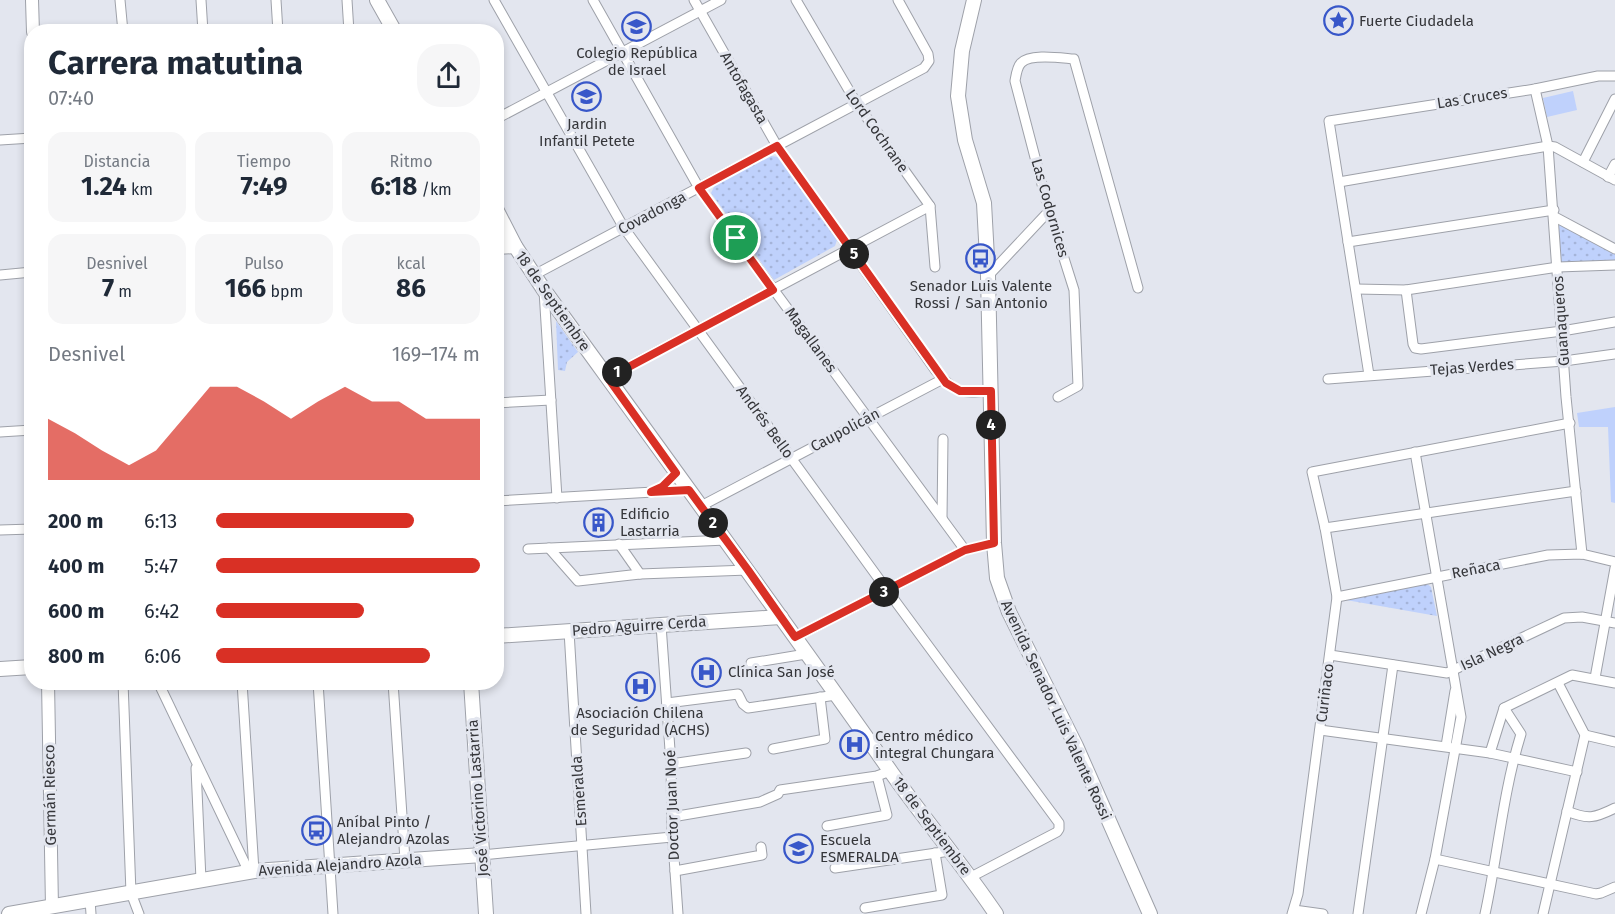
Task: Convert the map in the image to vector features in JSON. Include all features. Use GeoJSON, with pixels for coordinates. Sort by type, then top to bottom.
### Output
{"type":"FeatureCollection","features":[{"type":"Feature","properties":{"kind":"main road"},"geometry":{"type":"LineString","coordinates":[[377,0],[390,24]]}},
{"type":"Feature","properties":{"kind":"main road","name":"Avenida Senador Luis Valente Rossi"},"geometry":{"type":"LineString","coordinates":[[974,0],[962,51],[958,96],[961,125],[984,203],[997,579],[1009,612],[1077,746],[1150,914]]}},
{"type":"Feature","properties":{"kind":"main road","name":"18 de Septiembre"},"geometry":{"type":"LineString","coordinates":[[504,225],[544,290],[767,596],[836,695],[884,774],[971,877],[996,914]]}},
{"type":"Feature","properties":{"kind":"main road"},"geometry":{"type":"LineString","coordinates":[[504,247],[515,246]]}},
{"type":"Feature","properties":{"kind":"main road"},"geometry":{"type":"LineString","coordinates":[[741,619],[754,612],[767,596]]}},
{"type":"Feature","properties":{"kind":"main road","name":"Pedro Aguirre Cerda"},"geometry":{"type":"LineString","coordinates":[[504,635],[781,617]]}},
{"type":"Feature","properties":{"kind":"main road"},"geometry":{"type":"LineString","coordinates":[[0,669],[24,668]]}},
{"type":"Feature","properties":{"kind":"main road","name":"José Victorino Lastarria"},"geometry":{"type":"LineString","coordinates":[[472,690],[486,914]]}},
{"type":"Feature","properties":{"kind":"main road","name":"Avenida Alejandro Azola"},"geometry":{"type":"LineString","coordinates":[[9,914],[36,912],[52,907],[90,907],[131,893],[251,872],[482,855]]}},
{"type":"Feature","properties":{"kind":"street"},"geometry":{"type":"LineString","coordinates":[[32,0],[33,24]]}},
{"type":"Feature","properties":{"kind":"street"},"geometry":{"type":"LineString","coordinates":[[120,0],[122,24]]}},
{"type":"Feature","properties":{"kind":"street"},"geometry":{"type":"LineString","coordinates":[[201,0],[202,24]]}},
{"type":"Feature","properties":{"kind":"street"},"geometry":{"type":"LineString","coordinates":[[276,0],[278,24]]}},
{"type":"Feature","properties":{"kind":"street"},"geometry":{"type":"LineString","coordinates":[[347,0],[348,24]]}},
{"type":"Feature","properties":{"kind":"street","name":"Andrés Bello"},"geometry":{"type":"LineString","coordinates":[[494,0],[624,228],[1058,821],[1057,832],[971,877]]}},
{"type":"Feature","properties":{"kind":"street","name":"Magallanes"},"geometry":{"type":"LineString","coordinates":[[592,0],[699,188],[965,550]]}},
{"type":"Feature","properties":{"kind":"street","name":"Antofagasta"},"geometry":{"type":"LineString","coordinates":[[694,0],[777,146],[942,379]]}},
{"type":"Feature","properties":{"kind":"street"},"geometry":{"type":"LineString","coordinates":[[504,115],[721,0]]}},
{"type":"Feature","properties":{"kind":"street","name":"Lord Cochrane"},"geometry":{"type":"LineString","coordinates":[[796,0],[857,104],[930,206]]}},
{"type":"Feature","properties":{"kind":"street","name":"Covadonga"},"geometry":{"type":"LineString","coordinates":[[534,275],[921,70],[928,64],[927,51],[898,0]]}},
{"type":"Feature","properties":{"kind":"street","name":"Las Codornices"},"geometry":{"type":"LineString","coordinates":[[1058,397],[1078,386],[1074,290],[1049,211],[1015,81],[1019,67],[1026,60],[1041,57],[1074,58],[1138,288]]}},
{"type":"Feature","properties":{"kind":"street","name":"Las Cruces"},"geometry":{"type":"LineString","coordinates":[[1339,182],[1329,121],[1598,76],[1615,76]]}},
{"type":"Feature","properties":{"kind":"street","name":"Guanaqueros"},"geometry":{"type":"LineString","coordinates":[[1535,88],[1548,146],[1555,213],[1564,361],[1582,554]]}},
{"type":"Feature","properties":{"kind":"street"},"geometry":{"type":"LineString","coordinates":[[1583,162],[1615,99]]}},
{"type":"Feature","properties":{"kind":"street"},"geometry":{"type":"LineString","coordinates":[[0,140],[24,138]]}},
{"type":"Feature","properties":{"kind":"street"},"geometry":{"type":"LineString","coordinates":[[1369,375],[1339,182],[1548,146],[1555,147],[1612,178],[1615,164]]}},
{"type":"Feature","properties":{"kind":"street"},"geometry":{"type":"LineString","coordinates":[[608,378],[930,206],[935,267]]}},
{"type":"Feature","properties":{"kind":"street"},"geometry":{"type":"LineString","coordinates":[[988,276],[1049,211]]}},
{"type":"Feature","properties":{"kind":"street"},"geometry":{"type":"LineString","coordinates":[[1348,242],[1555,213],[1615,249]]}},
{"type":"Feature","properties":{"kind":"street"},"geometry":{"type":"LineString","coordinates":[[1356,289],[1406,290],[1558,267],[1615,265]]}},
{"type":"Feature","properties":{"kind":"street"},"geometry":{"type":"LineString","coordinates":[[0,275],[24,273]]}},
{"type":"Feature","properties":{"kind":"street"},"geometry":{"type":"LineString","coordinates":[[544,290],[557,498]]}},
{"type":"Feature","properties":{"kind":"street"},"geometry":{"type":"LineString","coordinates":[[1406,290],[1413,344],[1415,348],[1420,349],[1615,322]]}},
{"type":"Feature","properties":{"kind":"street","name":"Tejas Verdes"},"geometry":{"type":"LineString","coordinates":[[1328,379],[1564,361],[1615,354]]}},
{"type":"Feature","properties":{"kind":"street"},"geometry":{"type":"LineString","coordinates":[[942,379],[960,391],[991,391]]}},
{"type":"Feature","properties":{"kind":"street","name":"Caupolicán"},"geometry":{"type":"LineString","coordinates":[[700,506],[942,379]]}},
{"type":"Feature","properties":{"kind":"street"},"geometry":{"type":"LineString","coordinates":[[504,403],[551,400]]}},
{"type":"Feature","properties":{"kind":"street"},"geometry":{"type":"LineString","coordinates":[[1421,914],[1435,859],[1451,747],[1456,685],[1415,452],[1570,423]]}},
{"type":"Feature","properties":{"kind":"street"},"geometry":{"type":"LineString","coordinates":[[0,432],[24,430]]}},
{"type":"Feature","properties":{"kind":"street"},"geometry":{"type":"LineString","coordinates":[[942,518],[943,439]]}},
{"type":"Feature","properties":{"kind":"street","name":"Curiñaco"},"geometry":{"type":"LineString","coordinates":[[1293,912],[1298,894],[1337,597],[1312,472],[1415,452]]}},
{"type":"Feature","properties":{"kind":"street"},"geometry":{"type":"LineString","coordinates":[[651,492],[662,487],[676,473]]}},
{"type":"Feature","properties":{"kind":"street"},"geometry":{"type":"LineString","coordinates":[[504,501],[689,490]]}},
{"type":"Feature","properties":{"kind":"street"},"geometry":{"type":"LineString","coordinates":[[1325,528],[1576,491]]}},
{"type":"Feature","properties":{"kind":"street"},"geometry":{"type":"LineString","coordinates":[[0,530],[24,529]]}},
{"type":"Feature","properties":{"kind":"street"},"geometry":{"type":"LineString","coordinates":[[528,549],[620,543],[726,540]]}},
{"type":"Feature","properties":{"kind":"street"},"geometry":{"type":"LineString","coordinates":[[620,543],[640,574]]}},
{"type":"Feature","properties":{"kind":"street"},"geometry":{"type":"LineString","coordinates":[[795,637],[965,550],[994,543]]}},
{"type":"Feature","properties":{"kind":"street"},"geometry":{"type":"LineString","coordinates":[[549,548],[578,581],[640,574],[748,570]]}},
{"type":"Feature","properties":{"kind":"street","name":"Reñaca"},"geometry":{"type":"LineString","coordinates":[[1337,597],[1548,555],[1582,554],[1615,562]]}},
{"type":"Feature","properties":{"kind":"street"},"geometry":{"type":"LineString","coordinates":[[1596,678],[1610,622],[1615,568]]}},
{"type":"Feature","properties":{"kind":"street","name":"Isla Negra"},"geometry":{"type":"LineString","coordinates":[[1330,655],[1440,673],[1454,670],[1564,618],[1582,617],[1610,622]]}},
{"type":"Feature","properties":{"kind":"street","name":"Doctor Juan Noé"},"geometry":{"type":"LineString","coordinates":[[662,625],[678,914]]}},
{"type":"Feature","properties":{"kind":"street","name":"Esmeralda"},"geometry":{"type":"LineString","coordinates":[[569,631],[586,914]]}},
{"type":"Feature","properties":{"kind":"street"},"geometry":{"type":"LineString","coordinates":[[750,663],[806,654]]}},
{"type":"Feature","properties":{"kind":"street"},"geometry":{"type":"LineString","coordinates":[[1358,914],[1393,665]]}},
{"type":"Feature","properties":{"kind":"street"},"geometry":{"type":"LineString","coordinates":[[1490,753],[1504,708],[1572,675],[1615,683]]}},
{"type":"Feature","properties":{"kind":"street"},"geometry":{"type":"LineString","coordinates":[[1543,914],[1585,735],[1558,683]]}},
{"type":"Feature","properties":{"kind":"street","name":"Germán Riesco"},"geometry":{"type":"LineString","coordinates":[[48,690],[52,907]]}},
{"type":"Feature","properties":{"kind":"street"},"geometry":{"type":"LineString","coordinates":[[123,690],[131,893],[139,914]]}},
{"type":"Feature","properties":{"kind":"street"},"geometry":{"type":"LineString","coordinates":[[162,690],[251,872]]}},
{"type":"Feature","properties":{"kind":"street"},"geometry":{"type":"LineString","coordinates":[[242,690],[251,872]]}},
{"type":"Feature","properties":{"kind":"street"},"geometry":{"type":"LineString","coordinates":[[319,690],[333,914]]}},
{"type":"Feature","properties":{"kind":"street"},"geometry":{"type":"LineString","coordinates":[[394,690],[405,860]]}},
{"type":"Feature","properties":{"kind":"street"},"geometry":{"type":"LineString","coordinates":[[667,704],[738,694],[748,708],[836,695]]}},
{"type":"Feature","properties":{"kind":"street"},"geometry":{"type":"LineString","coordinates":[[773,749],[825,739],[820,697]]}},
{"type":"Feature","properties":{"kind":"street"},"geometry":{"type":"LineString","coordinates":[[1485,914],[1514,758],[1521,734],[1504,708]]}},
{"type":"Feature","properties":{"kind":"street"},"geometry":{"type":"LineString","coordinates":[[1320,730],[1490,753],[1576,772]]}},
{"type":"Feature","properties":{"kind":"street"},"geometry":{"type":"LineString","coordinates":[[1585,735],[1615,742]]}},
{"type":"Feature","properties":{"kind":"street"},"geometry":{"type":"LineString","coordinates":[[671,764],[746,753]]}},
{"type":"Feature","properties":{"kind":"street"},"geometry":{"type":"LineString","coordinates":[[196,762],[201,880]]}},
{"type":"Feature","properties":{"kind":"street"},"geometry":{"type":"LineString","coordinates":[[672,817],[760,802],[778,794],[780,790],[884,774],[887,815],[827,826]]}},
{"type":"Feature","properties":{"kind":"street"},"geometry":{"type":"LineString","coordinates":[[1567,811],[1583,817],[1598,816],[1615,808]]}},
{"type":"Feature","properties":{"kind":"street","name":"Avenida Alejandro Azola"},"geometry":{"type":"LineString","coordinates":[[482,855],[672,837]]}},
{"type":"Feature","properties":{"kind":"street"},"geometry":{"type":"LineString","coordinates":[[675,871],[762,855],[761,846]]}},
{"type":"Feature","properties":{"kind":"street"},"geometry":{"type":"LineString","coordinates":[[835,868],[950,851]]}},
{"type":"Feature","properties":{"kind":"street"},"geometry":{"type":"LineString","coordinates":[[865,908],[942,895],[936,854]]}},
{"type":"Feature","properties":{"kind":"street"},"geometry":{"type":"LineString","coordinates":[[1435,859],[1596,894],[1615,886]]}},
{"type":"Feature","properties":{"kind":"street"},"geometry":{"type":"LineString","coordinates":[[1293,912],[1323,914]]}},
{"type":"Feature","properties":{"kind":"shaded area"},"geometry":{"type":"Polygon","coordinates":[[[1573,91],[1577,110],[1547,117],[1543,98],[1573,91]]]}},
{"type":"Feature","properties":{"kind":"shaded area"},"geometry":{"type":"Polygon","coordinates":[[[770,156],[779,157],[837,240],[835,246],[774,280],[711,193],[715,185],[770,156]]]}},
{"type":"Feature","properties":{"kind":"shaded area"},"geometry":{"type":"Polygon","coordinates":[[[1558,222],[1615,253],[1615,261],[1561,264],[1558,222]]]}},
{"type":"Feature","properties":{"kind":"shaded area"},"geometry":{"type":"Polygon","coordinates":[[[556,321],[578,352],[567,362],[565,371],[558,370],[556,321]]]}},
{"type":"Feature","properties":{"kind":"shaded area"},"geometry":{"type":"Polygon","coordinates":[[[1615,407],[1615,503],[1611,502],[1608,427],[1579,427],[1577,413],[1615,407]]]}},
{"type":"Feature","properties":{"kind":"shaded area"},"geometry":{"type":"Polygon","coordinates":[[[1426,583],[1431,587],[1437,616],[1346,600],[1426,583]]]}},
{"type":"Feature","properties":{"kind":"place","name":"Fuerte Ciudadela"},"geometry":{"type":"Point","coordinates":[1338,21]}},
{"type":"Feature","properties":{"kind":"place","name":"Colegio República de Israel"},"geometry":{"type":"Point","coordinates":[637,26]}},
{"type":"Feature","properties":{"kind":"place","name":"Jardin Infantil Petete"},"geometry":{"type":"Point","coordinates":[587,97]}},
{"type":"Feature","properties":{"kind":"place","name":"Senador Luis Valente Rossi / San Antonio"},"geometry":{"type":"Point","coordinates":[981,259]}},
{"type":"Feature","properties":{"kind":"place","name":"Edificio Lastarria"},"geometry":{"type":"Point","coordinates":[599,523]}},
{"type":"Feature","properties":{"kind":"place","name":"Clínica San José"},"geometry":{"type":"Point","coordinates":[707,672]}},
{"type":"Feature","properties":{"kind":"place","name":"Asociación Chilena de Seguridad (ACHS)"},"geometry":{"type":"Point","coordinates":[640,686]}},
{"type":"Feature","properties":{"kind":"place","name":"Centro médico integral Chungara"},"geometry":{"type":"Point","coordinates":[854,745]}},
{"type":"Feature","properties":{"kind":"place","name":"Aníbal Pinto / Alejandro Azolas"},"geometry":{"type":"Point","coordinates":[316,831]}},
{"type":"Feature","properties":{"kind":"place","name":"Escuela ESMERALDA"},"geometry":{"type":"Point","coordinates":[799,849]}},
{"type":"Feature","properties":{"kind":"route"},"geometry":{"type":"LineString","coordinates":[[777,146],[946,383],[964,392],[991,391],[994,543],[965,550],[795,637],[689,490],[651,492],[662,487],[676,473],[608,378],[773,290],[736,238],[699,188],[777,146]]}}]}
